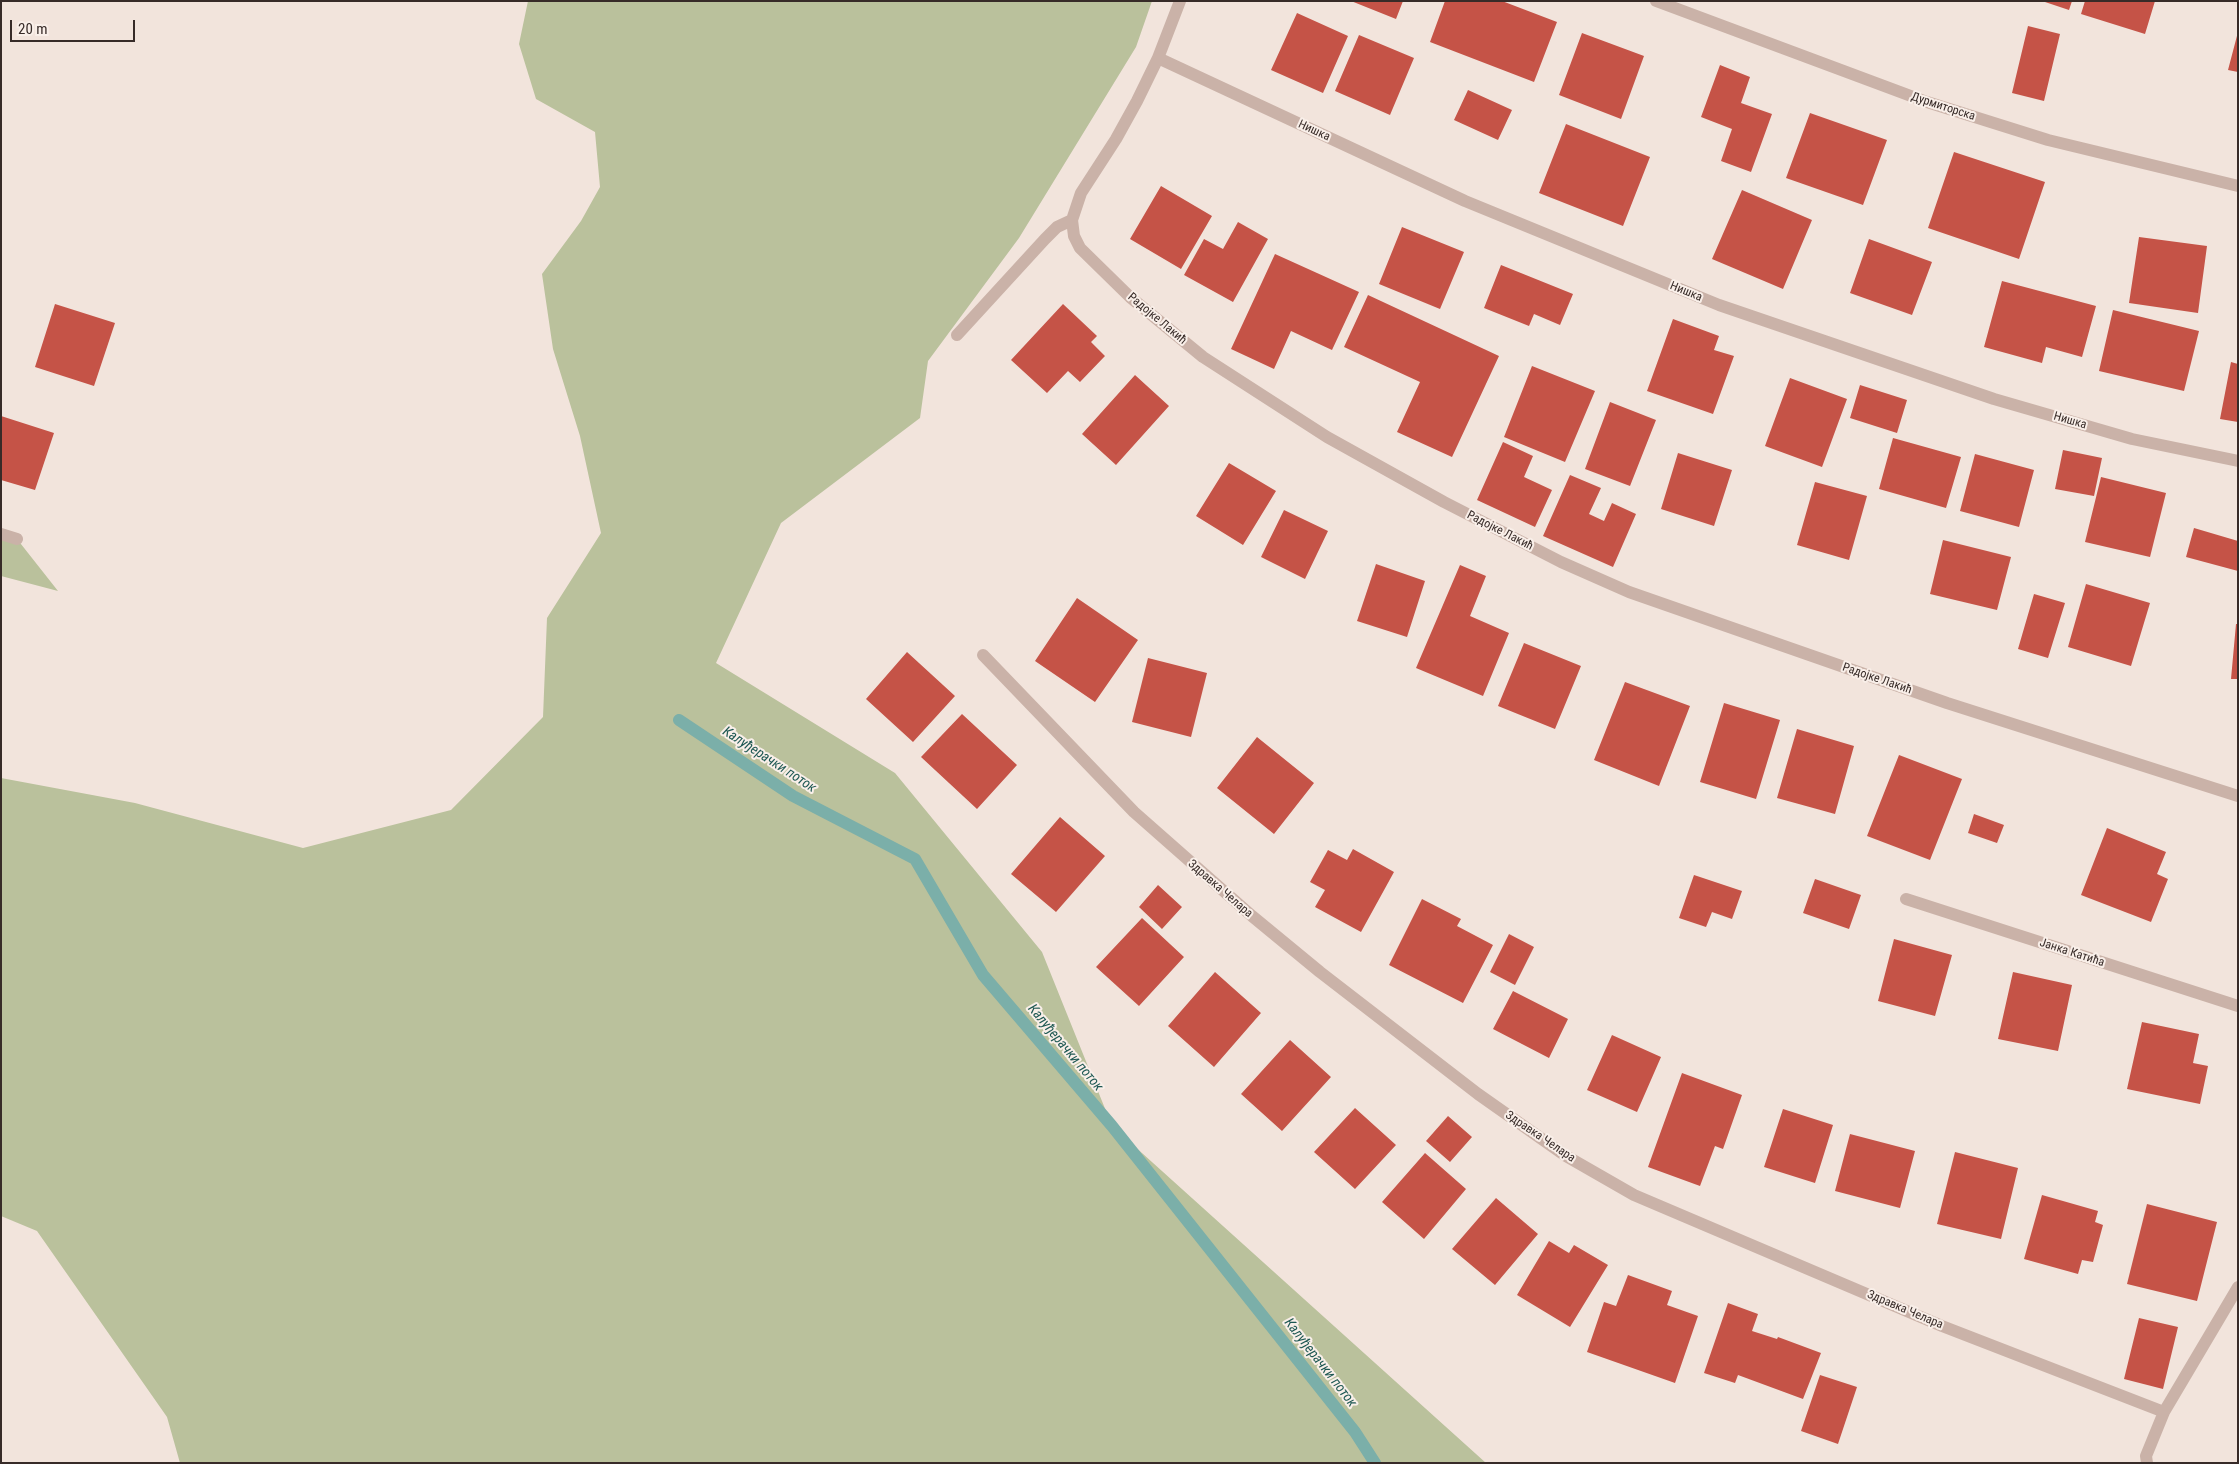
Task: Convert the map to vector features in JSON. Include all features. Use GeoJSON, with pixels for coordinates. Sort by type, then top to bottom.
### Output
{"type":"FeatureCollection","features":[{"type":"Feature","properties":{"kind":"street"},"geometry":{"type":"LineString","coordinates":[[958,335],[1045,239],[1057,227],[1072,220],[1081,192],[1116,139],[1158,58],[1180,1]]}},
{"type":"Feature","properties":{"kind":"street","name":"Дурмиторска"},"geometry":{"type":"LineString","coordinates":[[1656,1],[1927,102],[2048,140],[2238,186]]}},
{"type":"Feature","properties":{"kind":"street","name":"Нишка"},"geometry":{"type":"LineString","coordinates":[[1158,58],[1465,201],[1719,305],[1994,399],[2132,439],[2238,461]]}},
{"type":"Feature","properties":{"kind":"street","name":"Радојке Лакић"},"geometry":{"type":"LineString","coordinates":[[1072,220],[1074,236],[1080,248],[1130,297],[1203,357],[1327,437],[1444,502],[1561,562],[1629,592],[1947,703],[2238,796]]}},
{"type":"Feature","properties":{"kind":"street"},"geometry":{"type":"LineString","coordinates":[[1,534],[17,539]]}},
{"type":"Feature","properties":{"kind":"street","name":"Здравка Челара"},"geometry":{"type":"LineString","coordinates":[[983,655],[1134,812],[1252,916],[1320,972],[1478,1094],[1566,1156],[1634,1195],[1729,1236],[1942,1326],[2164,1412]]}},
{"type":"Feature","properties":{"kind":"street","name":"Јанка Катића"},"geometry":{"type":"LineString","coordinates":[[1906,899],[2238,1006]]}},
{"type":"Feature","properties":{"kind":"street"},"geometry":{"type":"LineString","coordinates":[[2147,1463],[2146,1456],[2164,1412],[2238,1287]]}},
{"type":"Feature","properties":{"kind":"green space"},"geometry":{"type":"Polygon","coordinates":[[[528,1],[1152,1],[1136,47],[1019,238],[928,361],[920,418],[781,523],[716,663],[895,773],[1042,952],[1112,1126],[1486,1463],[180,1463],[167,1417],[37,1231],[1,1216],[1,778],[135,803],[303,848],[451,810],[543,717],[547,618],[601,533],[580,436],[553,349],[542,274],[581,221],[600,187],[595,132],[536,99],[519,44],[528,1]]]}},
{"type":"Feature","properties":{"kind":"green space"},"geometry":{"type":"Polygon","coordinates":[[[1,534],[17,539],[58,591],[1,576],[1,534]]]}},
{"type":"Feature","properties":{"kind":"building"},"geometry":{"type":"Polygon","coordinates":[[[1351,1],[1403,1],[1396,19],[1351,1]]]}},
{"type":"Feature","properties":{"kind":"building"},"geometry":{"type":"Polygon","coordinates":[[[1445,1],[1502,1],[1557,22],[1534,82],[1430,42],[1445,1]]]}},
{"type":"Feature","properties":{"kind":"building"},"geometry":{"type":"Polygon","coordinates":[[[2042,1],[2072,1],[2069,10],[2042,1]]]}},
{"type":"Feature","properties":{"kind":"building"},"geometry":{"type":"Polygon","coordinates":[[[2085,1],[2155,1],[2145,34],[2081,14],[2085,1]]]}},
{"type":"Feature","properties":{"kind":"building"},"geometry":{"type":"Polygon","coordinates":[[[1297,13],[1348,36],[1323,93],[1271,70],[1297,13]]]}},
{"type":"Feature","properties":{"kind":"building"},"geometry":{"type":"Polygon","coordinates":[[[2028,26],[2060,34],[2044,101],[2012,93],[2028,26]]]}},
{"type":"Feature","properties":{"kind":"building"},"geometry":{"type":"Polygon","coordinates":[[[2238,32],[2238,72],[2228,70],[2238,32]]]}},
{"type":"Feature","properties":{"kind":"building"},"geometry":{"type":"Polygon","coordinates":[[[1582,33],[1644,56],[1621,119],[1559,95],[1582,33]]]}},
{"type":"Feature","properties":{"kind":"building"},"geometry":{"type":"Polygon","coordinates":[[[1359,35],[1414,58],[1390,115],[1335,91],[1359,35]]]}},
{"type":"Feature","properties":{"kind":"building"},"geometry":{"type":"Polygon","coordinates":[[[1720,65],[1750,77],[1741,103],[1772,114],[1751,172],[1721,161],[1732,129],[1701,117],[1720,65]]]}},
{"type":"Feature","properties":{"kind":"building"},"geometry":{"type":"Polygon","coordinates":[[[1468,90],[1512,110],[1498,140],[1454,120],[1468,90]]]}},
{"type":"Feature","properties":{"kind":"building"},"geometry":{"type":"Polygon","coordinates":[[[1810,113],[1887,140],[1863,205],[1786,178],[1810,113]]]}},
{"type":"Feature","properties":{"kind":"building"},"geometry":{"type":"Polygon","coordinates":[[[1566,124],[1650,157],[1623,226],[1539,193],[1566,124]]]}},
{"type":"Feature","properties":{"kind":"building"},"geometry":{"type":"Polygon","coordinates":[[[1954,152],[2045,182],[2019,259],[1928,228],[1954,152]]]}},
{"type":"Feature","properties":{"kind":"building"},"geometry":{"type":"Polygon","coordinates":[[[1161,186],[1212,216],[1181,269],[1130,239],[1161,186]]]}},
{"type":"Feature","properties":{"kind":"building"},"geometry":{"type":"Polygon","coordinates":[[[1742,190],[1812,220],[1783,289],[1712,259],[1742,190]]]}},
{"type":"Feature","properties":{"kind":"building"},"geometry":{"type":"Polygon","coordinates":[[[1238,222],[1268,239],[1233,302],[1184,275],[1204,239],[1223,249],[1238,222]]]}},
{"type":"Feature","properties":{"kind":"building"},"geometry":{"type":"Polygon","coordinates":[[[1402,227],[1464,252],[1440,309],[1379,284],[1402,227]]]}},
{"type":"Feature","properties":{"kind":"building"},"geometry":{"type":"Polygon","coordinates":[[[2139,237],[2207,246],[2198,313],[2129,303],[2139,237]]]}},
{"type":"Feature","properties":{"kind":"building"},"geometry":{"type":"Polygon","coordinates":[[[1869,239],[1932,262],[1912,315],[1850,293],[1869,239]]]}},
{"type":"Feature","properties":{"kind":"building"},"geometry":{"type":"Polygon","coordinates":[[[1275,254],[1359,292],[1332,350],[1291,331],[1274,369],[1231,349],[1275,254]]]}},
{"type":"Feature","properties":{"kind":"building"},"geometry":{"type":"Polygon","coordinates":[[[1501,265],[1573,294],[1560,325],[1534,314],[1529,326],[1484,308],[1501,265]]]}},
{"type":"Feature","properties":{"kind":"building"},"geometry":{"type":"Polygon","coordinates":[[[2002,281],[2096,306],[2082,357],[2046,347],[2042,363],[1984,347],[2002,281]]]}},
{"type":"Feature","properties":{"kind":"building"},"geometry":{"type":"Polygon","coordinates":[[[1368,295],[1499,356],[1452,457],[1397,432],[1420,382],[1344,347],[1368,295]]]}},
{"type":"Feature","properties":{"kind":"building"},"geometry":{"type":"Polygon","coordinates":[[[55,304],[115,323],[94,386],[35,367],[55,304]]]}},
{"type":"Feature","properties":{"kind":"building"},"geometry":{"type":"Polygon","coordinates":[[[1063,304],[1097,336],[1091,342],[1105,356],[1080,382],[1068,371],[1047,393],[1011,360],[1063,304]]]}},
{"type":"Feature","properties":{"kind":"building"},"geometry":{"type":"Polygon","coordinates":[[[2113,310],[2199,331],[2184,391],[2099,371],[2113,310]]]}},
{"type":"Feature","properties":{"kind":"building"},"geometry":{"type":"Polygon","coordinates":[[[1673,319],[1719,336],[1714,350],[1734,356],[1713,414],[1647,391],[1673,319]]]}},
{"type":"Feature","properties":{"kind":"building"},"geometry":{"type":"Polygon","coordinates":[[[2231,362],[2238,364],[2238,422],[2220,419],[2231,362]]]}},
{"type":"Feature","properties":{"kind":"building"},"geometry":{"type":"Polygon","coordinates":[[[1532,366],[1595,391],[1565,462],[1504,437],[1532,366]]]}},
{"type":"Feature","properties":{"kind":"building"},"geometry":{"type":"Polygon","coordinates":[[[1135,375],[1169,406],[1116,465],[1082,434],[1135,375]]]}},
{"type":"Feature","properties":{"kind":"building"},"geometry":{"type":"Polygon","coordinates":[[[1790,378],[1847,399],[1822,467],[1765,446],[1790,378]]]}},
{"type":"Feature","properties":{"kind":"building"},"geometry":{"type":"Polygon","coordinates":[[[1860,385],[1907,400],[1897,433],[1850,418],[1860,385]]]}},
{"type":"Feature","properties":{"kind":"building"},"geometry":{"type":"Polygon","coordinates":[[[1610,402],[1656,420],[1630,486],[1585,469],[1610,402]]]}},
{"type":"Feature","properties":{"kind":"building"},"geometry":{"type":"Polygon","coordinates":[[[1,416],[54,433],[35,490],[1,480],[1,416]]]}},
{"type":"Feature","properties":{"kind":"building"},"geometry":{"type":"Polygon","coordinates":[[[1893,438],[1961,457],[1946,508],[1879,489],[1893,438]]]}},
{"type":"Feature","properties":{"kind":"building"},"geometry":{"type":"Polygon","coordinates":[[[1503,442],[1533,456],[1524,477],[1552,490],[1535,527],[1477,500],[1503,442]]]}},
{"type":"Feature","properties":{"kind":"building"},"geometry":{"type":"Polygon","coordinates":[[[2063,450],[2102,458],[2094,496],[2055,489],[2063,450]]]}},
{"type":"Feature","properties":{"kind":"building"},"geometry":{"type":"Polygon","coordinates":[[[1678,453],[1732,470],[1714,526],[1661,509],[1678,453]]]}},
{"type":"Feature","properties":{"kind":"building"},"geometry":{"type":"Polygon","coordinates":[[[1975,454],[2034,470],[2019,527],[1960,511],[1975,454]]]}},
{"type":"Feature","properties":{"kind":"building"},"geometry":{"type":"Polygon","coordinates":[[[1229,463],[1276,491],[1243,545],[1196,516],[1229,463]]]}},
{"type":"Feature","properties":{"kind":"building"},"geometry":{"type":"Polygon","coordinates":[[[1570,475],[1601,488],[1589,514],[1604,521],[1612,503],[1636,514],[1613,567],[1543,536],[1570,475]]]}},
{"type":"Feature","properties":{"kind":"building"},"geometry":{"type":"Polygon","coordinates":[[[2101,477],[2166,493],[2150,557],[2085,542],[2101,477]]]}},
{"type":"Feature","properties":{"kind":"building"},"geometry":{"type":"Polygon","coordinates":[[[1815,482],[1867,496],[1849,560],[1797,545],[1815,482]]]}},
{"type":"Feature","properties":{"kind":"building"},"geometry":{"type":"Polygon","coordinates":[[[1284,510],[1328,531],[1305,579],[1261,557],[1284,510]]]}},
{"type":"Feature","properties":{"kind":"building"},"geometry":{"type":"Polygon","coordinates":[[[2194,528],[2238,541],[2238,571],[2186,557],[2194,528]]]}},
{"type":"Feature","properties":{"kind":"building"},"geometry":{"type":"Polygon","coordinates":[[[1943,540],[2011,557],[1997,610],[1930,594],[1943,540]]]}},
{"type":"Feature","properties":{"kind":"building"},"geometry":{"type":"Polygon","coordinates":[[[1376,564],[1425,581],[1407,637],[1357,621],[1376,564]]]}},
{"type":"Feature","properties":{"kind":"building"},"geometry":{"type":"Polygon","coordinates":[[[1460,565],[1486,576],[1470,616],[1509,633],[1483,696],[1416,668],[1460,565]]]}},
{"type":"Feature","properties":{"kind":"building"},"geometry":{"type":"Polygon","coordinates":[[[2086,584],[2150,603],[2131,666],[2068,647],[2086,584]]]}},
{"type":"Feature","properties":{"kind":"building"},"geometry":{"type":"Polygon","coordinates":[[[2034,594],[2065,603],[2048,658],[2018,649],[2034,594]]]}},
{"type":"Feature","properties":{"kind":"building"},"geometry":{"type":"Polygon","coordinates":[[[1077,598],[1138,640],[1095,702],[1035,661],[1077,598]]]}},
{"type":"Feature","properties":{"kind":"building"},"geometry":{"type":"Polygon","coordinates":[[[2236,624],[2238,624],[2238,679],[2231,679],[2236,624]]]}},
{"type":"Feature","properties":{"kind":"building"},"geometry":{"type":"Polygon","coordinates":[[[1524,643],[1581,666],[1555,729],[1498,706],[1524,643]]]}},
{"type":"Feature","properties":{"kind":"building"},"geometry":{"type":"Polygon","coordinates":[[[907,652],[955,696],[913,742],[866,699],[907,652]]]}},
{"type":"Feature","properties":{"kind":"building"},"geometry":{"type":"Polygon","coordinates":[[[1148,658],[1207,673],[1191,737],[1132,722],[1148,658]]]}},
{"type":"Feature","properties":{"kind":"building"},"geometry":{"type":"Polygon","coordinates":[[[1625,682],[1690,706],[1659,786],[1594,760],[1625,682]]]}},
{"type":"Feature","properties":{"kind":"building"},"geometry":{"type":"Polygon","coordinates":[[[1724,703],[1780,720],[1756,799],[1700,782],[1724,703]]]}},
{"type":"Feature","properties":{"kind":"building"},"geometry":{"type":"Polygon","coordinates":[[[962,714],[1017,765],[977,809],[921,757],[962,714]]]}},
{"type":"Feature","properties":{"kind":"building"},"geometry":{"type":"Polygon","coordinates":[[[1797,729],[1854,746],[1835,814],[1777,798],[1797,729]]]}},
{"type":"Feature","properties":{"kind":"building"},"geometry":{"type":"Polygon","coordinates":[[[1257,737],[1314,783],[1274,834],[1217,788],[1257,737]]]}},
{"type":"Feature","properties":{"kind":"building"},"geometry":{"type":"Polygon","coordinates":[[[1899,755],[1962,779],[1930,860],[1867,836],[1899,755]]]}},
{"type":"Feature","properties":{"kind":"building"},"geometry":{"type":"Polygon","coordinates":[[[1974,814],[2004,825],[1997,843],[1968,833],[1974,814]]]}},
{"type":"Feature","properties":{"kind":"building"},"geometry":{"type":"Polygon","coordinates":[[[1060,817],[1105,856],[1056,912],[1011,874],[1060,817]]]}},
{"type":"Feature","properties":{"kind":"building"},"geometry":{"type":"Polygon","coordinates":[[[2107,828],[2166,852],[2157,874],[2168,879],[2151,922],[2081,895],[2107,828]]]}},
{"type":"Feature","properties":{"kind":"building"},"geometry":{"type":"Polygon","coordinates":[[[1353,849],[1394,872],[1361,932],[1315,907],[1325,890],[1310,882],[1328,850],[1347,860],[1353,849]]]}},
{"type":"Feature","properties":{"kind":"building"},"geometry":{"type":"Polygon","coordinates":[[[1694,875],[1742,891],[1732,919],[1712,912],[1706,927],[1679,918],[1694,875]]]}},
{"type":"Feature","properties":{"kind":"building"},"geometry":{"type":"Polygon","coordinates":[[[1815,879],[1861,895],[1849,929],[1803,913],[1815,879]]]}},
{"type":"Feature","properties":{"kind":"building"},"geometry":{"type":"Polygon","coordinates":[[[1158,885],[1182,907],[1162,929],[1139,907],[1158,885]]]}},
{"type":"Feature","properties":{"kind":"building"},"geometry":{"type":"Polygon","coordinates":[[[1422,899],[1461,919],[1457,926],[1493,945],[1463,1003],[1389,965],[1422,899]]]}},
{"type":"Feature","properties":{"kind":"building"},"geometry":{"type":"Polygon","coordinates":[[[1142,918],[1184,957],[1139,1006],[1096,967],[1142,918]]]}},
{"type":"Feature","properties":{"kind":"building"},"geometry":{"type":"Polygon","coordinates":[[[1509,934],[1534,947],[1515,985],[1490,972],[1509,934]]]}},
{"type":"Feature","properties":{"kind":"building"},"geometry":{"type":"Polygon","coordinates":[[[1894,939],[1952,955],[1935,1016],[1878,1001],[1894,939]]]}},
{"type":"Feature","properties":{"kind":"building"},"geometry":{"type":"Polygon","coordinates":[[[1215,972],[1261,1013],[1214,1067],[1168,1026],[1215,972]]]}},
{"type":"Feature","properties":{"kind":"building"},"geometry":{"type":"Polygon","coordinates":[[[2013,972],[2072,985],[2058,1051],[1998,1039],[2013,972]]]}},
{"type":"Feature","properties":{"kind":"building"},"geometry":{"type":"Polygon","coordinates":[[[1513,991],[1568,1019],[1549,1058],[1493,1029],[1513,991]]]}},
{"type":"Feature","properties":{"kind":"building"},"geometry":{"type":"Polygon","coordinates":[[[2142,1022],[2199,1034],[2193,1063],[2208,1066],[2200,1104],[2127,1089],[2142,1022]]]}},
{"type":"Feature","properties":{"kind":"building"},"geometry":{"type":"Polygon","coordinates":[[[1612,1035],[1661,1057],[1637,1112],[1587,1090],[1612,1035]]]}},
{"type":"Feature","properties":{"kind":"building"},"geometry":{"type":"Polygon","coordinates":[[[1290,1040],[1331,1077],[1282,1131],[1241,1094],[1290,1040]]]}},
{"type":"Feature","properties":{"kind":"building"},"geometry":{"type":"Polygon","coordinates":[[[1682,1073],[1742,1095],[1723,1149],[1715,1146],[1700,1186],[1648,1167],[1682,1073]]]}},
{"type":"Feature","properties":{"kind":"building"},"geometry":{"type":"Polygon","coordinates":[[[1355,1108],[1396,1145],[1355,1189],[1314,1152],[1355,1108]]]}},
{"type":"Feature","properties":{"kind":"building"},"geometry":{"type":"Polygon","coordinates":[[[1783,1109],[1833,1125],[1815,1183],[1764,1167],[1783,1109]]]}},
{"type":"Feature","properties":{"kind":"building"},"geometry":{"type":"Polygon","coordinates":[[[1448,1116],[1472,1137],[1450,1162],[1426,1141],[1448,1116]]]}},
{"type":"Feature","properties":{"kind":"building"},"geometry":{"type":"Polygon","coordinates":[[[1850,1134],[1915,1151],[1900,1208],[1835,1191],[1850,1134]]]}},
{"type":"Feature","properties":{"kind":"building"},"geometry":{"type":"Polygon","coordinates":[[[1955,1152],[2018,1168],[2001,1239],[1937,1224],[1955,1152]]]}},
{"type":"Feature","properties":{"kind":"building"},"geometry":{"type":"Polygon","coordinates":[[[1425,1153],[1466,1189],[1424,1239],[1382,1202],[1425,1153]]]}},
{"type":"Feature","properties":{"kind":"building"},"geometry":{"type":"Polygon","coordinates":[[[2042,1195],[2098,1211],[2095,1222],[2103,1225],[2093,1262],[2082,1260],[2078,1274],[2024,1259],[2042,1195]]]}},
{"type":"Feature","properties":{"kind":"building"},"geometry":{"type":"Polygon","coordinates":[[[1496,1198],[1538,1234],[1495,1285],[1452,1249],[1496,1198]]]}},
{"type":"Feature","properties":{"kind":"building"},"geometry":{"type":"Polygon","coordinates":[[[2147,1204],[2217,1222],[2197,1301],[2127,1284],[2147,1204]]]}},
{"type":"Feature","properties":{"kind":"building"},"geometry":{"type":"Polygon","coordinates":[[[1549,1241],[1569,1253],[1574,1245],[1608,1265],[1570,1327],[1517,1295],[1549,1241]]]}},
{"type":"Feature","properties":{"kind":"building"},"geometry":{"type":"Polygon","coordinates":[[[1628,1275],[1672,1291],[1667,1305],[1698,1316],[1675,1383],[1587,1352],[1604,1302],[1616,1306],[1628,1275]]]}},
{"type":"Feature","properties":{"kind":"building"},"geometry":{"type":"Polygon","coordinates":[[[1728,1303],[1758,1314],[1752,1331],[1777,1339],[1778,1337],[1821,1353],[1803,1399],[1738,1375],[1735,1383],[1704,1373],[1728,1303]]]}},
{"type":"Feature","properties":{"kind":"building"},"geometry":{"type":"Polygon","coordinates":[[[2139,1318],[2178,1327],[2163,1389],[2124,1379],[2139,1318]]]}},
{"type":"Feature","properties":{"kind":"building"},"geometry":{"type":"Polygon","coordinates":[[[1820,1375],[1857,1387],[1838,1444],[1801,1431],[1820,1375]]]}},
{"type":"Feature","properties":{"kind":"waterway","name":"Калуђерачки поток"},"geometry":{"type":"LineString","coordinates":[[679,720],[793,796],[915,859],[983,975],[1112,1126],[1355,1432],[1375,1463]]}}]}
